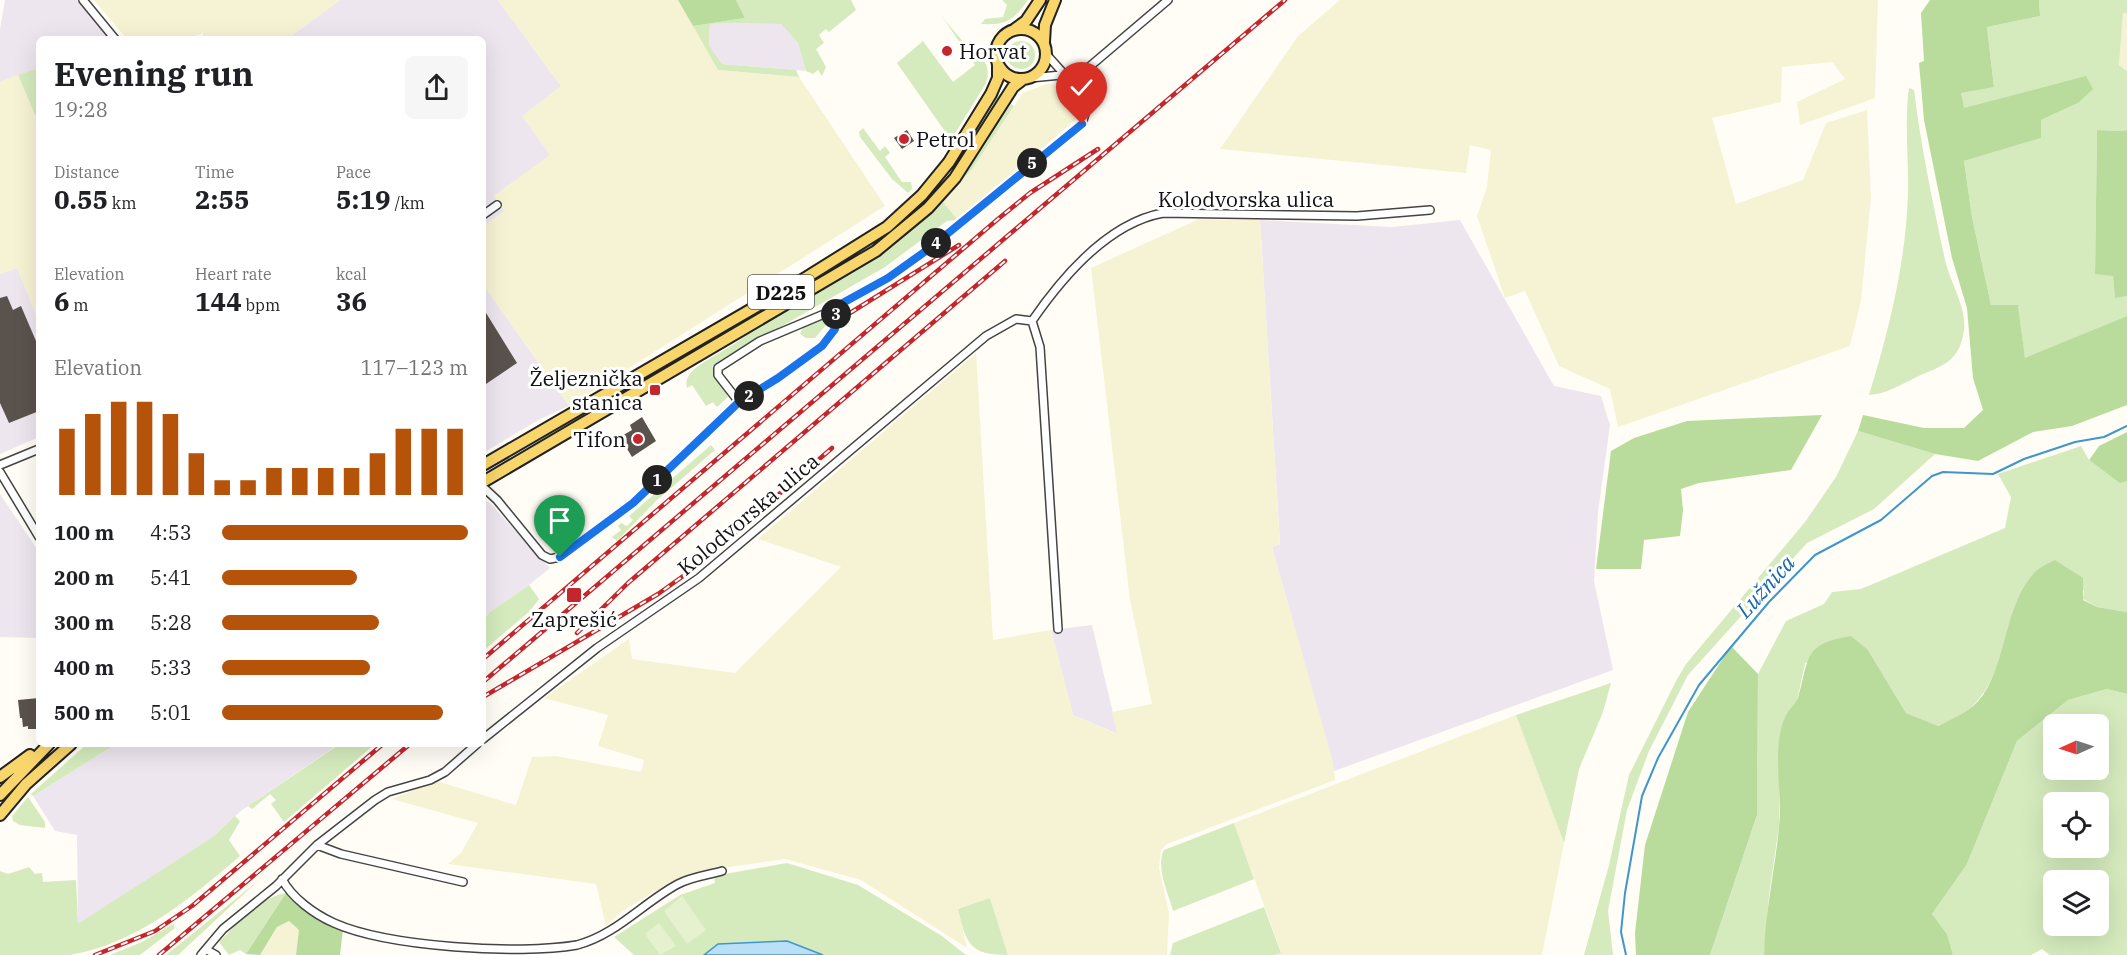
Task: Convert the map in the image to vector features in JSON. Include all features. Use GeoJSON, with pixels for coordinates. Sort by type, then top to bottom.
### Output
{"type":"FeatureCollection","features":[{"type":"Feature","properties":{"kind":"main road","name":"D225"},"geometry":{"type":"LineString","coordinates":[[486,463],[807,277],[887,227],[922,195],[959,148],[996,84],[997,45],[1004,35],[1026,21],[1040,0]]}},
{"type":"Feature","properties":{"kind":"main road"},"geometry":{"type":"LineString","coordinates":[[1047,55],[1044,43],[1045,25],[1055,0]]}},
{"type":"Feature","properties":{"kind":"main road"},"geometry":{"type":"LineString","coordinates":[[1015,29],[1029,30],[1044,43]]}},
{"type":"Feature","properties":{"kind":"main road","name":"D225"},"geometry":{"type":"LineString","coordinates":[[486,480],[876,251],[928,208],[955,178],[1013,87],[1042,69],[1047,55]]}},
{"type":"Feature","properties":{"kind":"main road"},"geometry":{"type":"LineString","coordinates":[[998,64],[1008,76],[1026,79]]}},
{"type":"Feature","properties":{"kind":"main road"},"geometry":{"type":"LineString","coordinates":[[0,777],[44,747]]}},
{"type":"Feature","properties":{"kind":"main road"},"geometry":{"type":"LineString","coordinates":[[0,795],[45,747]]}},
{"type":"Feature","properties":{"kind":"main road"},"geometry":{"type":"LineString","coordinates":[[0,815],[26,784],[68,747]]}},
{"type":"Feature","properties":{"kind":"street"},"geometry":{"type":"LineString","coordinates":[[83,0],[113,36]]}},
{"type":"Feature","properties":{"kind":"street"},"geometry":{"type":"LineString","coordinates":[[1026,79],[1082,73],[1168,0]]}},
{"type":"Feature","properties":{"kind":"street"},"geometry":{"type":"LineString","coordinates":[[739,402],[718,375],[718,368],[760,341],[836,309],[844,301],[888,278],[930,248],[1082,124],[1086,110],[1074,91],[1069,75],[1047,55]]}},
{"type":"Feature","properties":{"kind":"street"},"geometry":{"type":"LineString","coordinates":[[486,213],[497,205]]}},
{"type":"Feature","properties":{"kind":"street","name":"Kolodvorska ulica"},"geometry":{"type":"LineString","coordinates":[[486,737],[597,648],[699,578],[986,336],[1016,319],[1032,321],[1070,272],[1108,237],[1144,217],[1163,213],[1357,216],[1430,210]]}},
{"type":"Feature","properties":{"kind":"street"},"geometry":{"type":"LineString","coordinates":[[486,490],[545,558],[556,559],[633,503],[739,402],[808,357],[832,336],[835,329],[836,309]]}},
{"type":"Feature","properties":{"kind":"street"},"geometry":{"type":"LineString","coordinates":[[1032,321],[1040,347],[1058,630]]}},
{"type":"Feature","properties":{"kind":"street"},"geometry":{"type":"LineString","coordinates":[[0,465],[36,450]]}},
{"type":"Feature","properties":{"kind":"street"},"geometry":{"type":"LineString","coordinates":[[0,472],[36,532]]}},
{"type":"Feature","properties":{"kind":"street"},"geometry":{"type":"LineString","coordinates":[[216,955],[204,952],[223,929],[317,846],[388,792],[430,780],[445,772],[474,747]]}},
{"type":"Feature","properties":{"kind":"street"},"geometry":{"type":"LineString","coordinates":[[317,846],[341,854],[463,882]]}},
{"type":"Feature","properties":{"kind":"street"},"geometry":{"type":"LineString","coordinates":[[282,879],[287,889],[309,908],[324,918],[353,929],[439,948],[549,949],[577,945],[604,935],[680,883],[722,871]]}},
{"type":"Feature","properties":{"kind":"shaded area"},"geometry":{"type":"Polygon","coordinates":[[[5,0],[77,0],[107,36],[36,36],[36,69],[0,82],[0,29],[5,0]]]}},
{"type":"Feature","properties":{"kind":"shaded area"},"geometry":{"type":"Polygon","coordinates":[[[94,0],[340,0],[291,36],[203,36],[203,33],[196,36],[124,36],[94,0]]]}},
{"type":"Feature","properties":{"kind":"shaded area"},"geometry":{"type":"Polygon","coordinates":[[[340,0],[498,0],[561,86],[551,155],[494,196],[505,211],[486,225],[486,36],[291,36],[340,0]]]}},
{"type":"Feature","properties":{"kind":"shaded area"},"geometry":{"type":"Polygon","coordinates":[[[498,0],[681,0],[718,70],[799,77],[885,206],[569,406],[486,288],[486,225],[505,211],[494,196],[550,155],[522,116],[561,86],[498,0]]]}},
{"type":"Feature","properties":{"kind":"shaded area"},"geometry":{"type":"Polygon","coordinates":[[[1340,0],[1878,0],[1875,98],[1800,125],[1797,102],[1845,79],[1832,62],[1782,67],[1781,102],[1712,118],[1736,204],[1803,180],[1826,123],[1867,110],[1871,197],[1861,301],[1850,346],[1618,427],[1610,389],[1559,366],[1525,291],[1505,298],[1477,216],[1487,187],[1491,150],[1470,145],[1466,173],[1220,149],[1298,36],[1340,0]]]}},
{"type":"Feature","properties":{"kind":"shaded area"},"geometry":{"type":"Polygon","coordinates":[[[2123,12],[2127,13],[2127,71],[2119,65],[2123,12]]]}},
{"type":"Feature","properties":{"kind":"shaded area"},"geometry":{"type":"Polygon","coordinates":[[[710,23],[781,24],[798,43],[806,71],[722,64],[709,45],[710,23]]]}},
{"type":"Feature","properties":{"kind":"shaded area"},"geometry":{"type":"Polygon","coordinates":[[[18,75],[36,117],[36,315],[17,268],[0,274],[0,82],[18,75]]]}},
{"type":"Feature","properties":{"kind":"shaded area"},"geometry":{"type":"Polygon","coordinates":[[[1049,83],[1065,89],[1073,96],[1081,110],[1081,115],[958,220],[943,202],[973,168],[1023,93],[1049,83]]]}},
{"type":"Feature","properties":{"kind":"shaded area"},"geometry":{"type":"Polygon","coordinates":[[[1199,219],[1260,220],[1280,544],[1272,547],[1333,762],[1335,780],[1167,844],[1161,850],[1159,868],[1169,913],[1167,955],[1008,955],[990,898],[958,909],[967,948],[861,880],[785,859],[709,870],[671,882],[621,912],[606,926],[596,884],[448,864],[461,853],[478,823],[392,799],[436,781],[516,805],[532,757],[556,756],[641,772],[644,760],[598,746],[608,715],[544,698],[629,639],[632,659],[735,673],[841,567],[758,539],[976,353],[993,640],[1051,630],[1073,715],[1117,734],[1112,712],[1152,704],[1130,600],[1091,268],[1199,219]]]}},
{"type":"Feature","properties":{"kind":"shaded area"},"geometry":{"type":"Polygon","coordinates":[[[1260,220],[1392,227],[1460,220],[1554,386],[1601,396],[1610,425],[1598,512],[1594,581],[1613,670],[1334,771],[1272,547],[1280,544],[1260,220]]]}},
{"type":"Feature","properties":{"kind":"shaded area"},"geometry":{"type":"Polygon","coordinates":[[[17,267],[36,314],[36,438],[0,454],[0,274],[17,267]]]}},
{"type":"Feature","properties":{"kind":"shaded area"},"geometry":{"type":"Polygon","coordinates":[[[486,288],[569,406],[540,419],[486,451],[486,288]]]}},
{"type":"Feature","properties":{"kind":"shaded area"},"geometry":{"type":"Polygon","coordinates":[[[0,494],[36,548],[36,638],[0,637],[0,494]]]}},
{"type":"Feature","properties":{"kind":"shaded area"},"geometry":{"type":"Polygon","coordinates":[[[486,502],[489,502],[550,568],[486,617],[486,502]]]}},
{"type":"Feature","properties":{"kind":"shaded area"},"geometry":{"type":"Polygon","coordinates":[[[1092,625],[1118,734],[1073,715],[1051,630],[1092,625]]]}},
{"type":"Feature","properties":{"kind":"shaded area"},"geometry":{"type":"Polygon","coordinates":[[[1516,715],[1564,843],[1542,955],[1275,955],[1281,952],[1234,823],[1516,715]]]}},
{"type":"Feature","properties":{"kind":"shaded area"},"geometry":{"type":"Polygon","coordinates":[[[111,747],[335,747],[242,810],[214,836],[78,925],[77,835],[55,831],[33,796],[111,747]]]}},
{"type":"Feature","properties":{"kind":"shaded area"},"geometry":{"type":"Polygon","coordinates":[[[289,921],[299,930],[296,955],[260,955],[277,927],[289,921]]]}},
{"type":"Feature","properties":{"kind":"green space"},"geometry":{"type":"Polygon","coordinates":[[[678,0],[736,0],[745,18],[693,26],[678,0]]]}},
{"type":"Feature","properties":{"kind":"green space"},"geometry":{"type":"Polygon","coordinates":[[[736,0],[851,0],[856,10],[829,32],[826,29],[819,35],[824,43],[816,49],[826,67],[822,76],[818,70],[813,74],[806,71],[798,43],[781,24],[712,23],[745,18],[736,0]]]}},
{"type":"Feature","properties":{"kind":"green space"},"geometry":{"type":"Polygon","coordinates":[[[1002,0],[1028,0],[1008,21],[981,24],[985,19],[1003,17],[1007,5],[1002,0]]]}},
{"type":"Feature","properties":{"kind":"green space"},"geometry":{"type":"Polygon","coordinates":[[[1930,0],[2039,0],[2040,16],[1987,27],[1994,87],[1961,93],[1964,108],[2086,76],[2093,89],[2078,103],[2041,120],[2041,138],[1964,161],[1972,217],[1991,305],[2018,305],[2025,358],[2127,316],[2127,405],[2072,426],[2033,432],[1978,461],[1935,454],[1858,431],[1863,415],[1924,428],[1964,428],[1983,410],[1973,378],[1967,308],[1952,258],[1924,120],[1919,63],[1924,61],[1921,13],[1930,0]]]}},
{"type":"Feature","properties":{"kind":"green space"},"geometry":{"type":"Polygon","coordinates":[[[2039,0],[2127,0],[2127,13],[2123,13],[2119,65],[2127,71],[2127,129],[2125,131],[2097,130],[2095,273],[2113,276],[2115,297],[2127,296],[2127,316],[2025,359],[2018,306],[1991,305],[1972,217],[1964,161],[2040,138],[2041,120],[2078,103],[1963,108],[1961,93],[1994,86],[1987,27],[2040,16],[2039,0]]]}},
{"type":"Feature","properties":{"kind":"green space"},"geometry":{"type":"Polygon","coordinates":[[[939,12],[966,45],[983,60],[988,69],[986,83],[951,140],[897,63],[923,41],[953,82],[975,65],[939,12]]]}},
{"type":"Feature","properties":{"kind":"green space"},"geometry":{"type":"Polygon","coordinates":[[[710,23],[709,45],[722,64],[796,70],[799,77],[718,70],[693,26],[710,23]]]}},
{"type":"Feature","properties":{"kind":"green space"},"geometry":{"type":"Polygon","coordinates":[[[1021,41],[1031,45],[1035,55],[1031,65],[1021,69],[1011,65],[1007,55],[1011,45],[1021,41]]]}},
{"type":"Feature","properties":{"kind":"green space"},"geometry":{"type":"Polygon","coordinates":[[[36,69],[36,117],[18,75],[36,69]]]}},
{"type":"Feature","properties":{"kind":"green space"},"geometry":{"type":"Polygon","coordinates":[[[1909,88],[1914,90],[1936,218],[1947,268],[1963,313],[1964,330],[1957,351],[1945,364],[1890,390],[1869,395],[1890,321],[1904,245],[1908,193],[1909,88]]]}},
{"type":"Feature","properties":{"kind":"green space"},"geometry":{"type":"Polygon","coordinates":[[[998,94],[1002,96],[949,178],[927,202],[883,241],[504,465],[503,463],[586,411],[708,342],[879,239],[912,213],[946,175],[998,94]]]}},
{"type":"Feature","properties":{"kind":"green space"},"geometry":{"type":"Polygon","coordinates":[[[1011,104],[1014,106],[973,168],[943,202],[958,220],[947,221],[885,267],[712,366],[728,397],[717,407],[713,402],[706,406],[692,385],[687,388],[689,376],[701,364],[895,244],[954,187],[1011,104]]]}},
{"type":"Feature","properties":{"kind":"green space"},"geometry":{"type":"Polygon","coordinates":[[[863,128],[880,151],[885,146],[890,153],[885,157],[902,182],[911,182],[912,189],[908,193],[892,179],[860,137],[859,132],[863,128]]]}},
{"type":"Feature","properties":{"kind":"green space"},"geometry":{"type":"Polygon","coordinates":[[[2127,129],[2127,296],[2115,298],[2113,276],[2095,274],[2097,130],[2125,131],[2127,129]]]}},
{"type":"Feature","properties":{"kind":"green space"},"geometry":{"type":"Polygon","coordinates":[[[830,315],[832,318],[815,338],[806,338],[800,334],[804,325],[830,315]]]}},
{"type":"Feature","properties":{"kind":"green space"},"geometry":{"type":"Polygon","coordinates":[[[1822,415],[1791,470],[1699,483],[1681,489],[1683,510],[1680,536],[1644,540],[1641,569],[1596,569],[1611,451],[1634,438],[1687,421],[1822,415]]]}},
{"type":"Feature","properties":{"kind":"green space"},"geometry":{"type":"Polygon","coordinates":[[[1858,431],[1935,454],[1874,509],[1807,543],[1688,675],[1649,751],[1627,810],[1608,911],[1613,955],[1584,955],[1609,865],[1629,775],[1677,679],[1686,664],[1805,522],[1836,477],[1858,431]]]}},
{"type":"Feature","properties":{"kind":"green space"},"geometry":{"type":"Polygon","coordinates":[[[2127,432],[2127,481],[2120,483],[2089,460],[2099,446],[2127,432]]]}},
{"type":"Feature","properties":{"kind":"green space"},"geometry":{"type":"Polygon","coordinates":[[[711,445],[715,450],[656,501],[617,541],[612,537],[621,530],[618,526],[621,523],[627,526],[633,520],[629,516],[711,445]]]}},
{"type":"Feature","properties":{"kind":"green space"},"geometry":{"type":"Polygon","coordinates":[[[2081,446],[2089,460],[2120,482],[2127,481],[2127,612],[2097,607],[2083,599],[2084,590],[2017,600],[1999,662],[1985,691],[1963,714],[1937,726],[1906,713],[1868,650],[1805,663],[1797,701],[1785,717],[1780,745],[1779,826],[1769,895],[1764,955],[1710,955],[1757,815],[1758,674],[1786,621],[1824,604],[1832,592],[1861,589],[2005,528],[2011,497],[1998,474],[2081,446]]]}},
{"type":"Feature","properties":{"kind":"green space"},"geometry":{"type":"Polygon","coordinates":[[[2055,560],[2083,578],[2083,600],[2097,607],[2127,612],[2127,694],[2107,689],[2068,700],[2051,714],[2043,714],[2043,720],[2017,741],[1967,864],[1932,914],[1947,934],[1953,955],[1764,955],[1780,814],[1778,757],[1781,730],[1785,717],[1798,698],[1811,655],[1824,643],[1851,636],[1868,650],[1906,713],[1938,726],[1968,710],[1983,695],[1997,665],[2017,600],[2037,570],[2055,560]]]}},
{"type":"Feature","properties":{"kind":"green space"},"geometry":{"type":"Polygon","coordinates":[[[529,585],[539,599],[530,611],[486,648],[486,617],[529,585]]]}},
{"type":"Feature","properties":{"kind":"green space"},"geometry":{"type":"Polygon","coordinates":[[[1731,646],[1758,674],[1757,815],[1710,955],[1636,955],[1635,933],[1645,845],[1688,712],[1731,646]]]}},
{"type":"Feature","properties":{"kind":"green space"},"geometry":{"type":"Polygon","coordinates":[[[1611,683],[1603,712],[1579,769],[1564,843],[1516,715],[1611,683]]]}},
{"type":"Feature","properties":{"kind":"green space"},"geometry":{"type":"Polygon","coordinates":[[[2107,689],[2127,694],[2127,955],[2050,955],[2042,949],[2031,955],[1953,955],[1947,934],[1932,914],[1967,864],[2017,741],[2043,720],[2043,780],[2109,780],[2109,714],[2051,714],[2068,700],[2107,689]]]}},
{"type":"Feature","properties":{"kind":"green space"},"geometry":{"type":"Polygon","coordinates":[[[84,747],[111,747],[33,796],[31,794],[84,747]]]}},
{"type":"Feature","properties":{"kind":"green space"},"geometry":{"type":"Polygon","coordinates":[[[336,747],[372,747],[284,822],[271,804],[276,800],[270,794],[252,809],[248,806],[336,747]]]}},
{"type":"Feature","properties":{"kind":"green space"},"geometry":{"type":"Polygon","coordinates":[[[28,797],[45,822],[45,828],[20,825],[13,821],[12,816],[28,797]]]}},
{"type":"Feature","properties":{"kind":"green space"},"geometry":{"type":"Polygon","coordinates":[[[235,816],[240,821],[229,840],[240,856],[182,903],[140,930],[118,941],[70,955],[0,955],[0,871],[8,874],[29,867],[35,874],[42,873],[43,882],[76,880],[78,924],[214,836],[235,816]]]}},
{"type":"Feature","properties":{"kind":"green space"},"geometry":{"type":"Polygon","coordinates":[[[1234,823],[1254,879],[1173,911],[1162,872],[1164,850],[1234,823]]]}},
{"type":"Feature","properties":{"kind":"green space"},"geometry":{"type":"Polygon","coordinates":[[[787,863],[858,885],[942,936],[966,955],[823,955],[787,941],[705,955],[634,955],[614,937],[680,895],[715,883],[714,876],[787,863]]]}},
{"type":"Feature","properties":{"kind":"green space"},"geometry":{"type":"Polygon","coordinates":[[[259,880],[178,955],[166,955],[259,880]]]}},
{"type":"Feature","properties":{"kind":"green space"},"geometry":{"type":"Polygon","coordinates":[[[286,893],[246,954],[240,950],[229,955],[219,942],[258,906],[286,893]]]}},
{"type":"Feature","properties":{"kind":"green space"},"geometry":{"type":"Polygon","coordinates":[[[286,893],[343,929],[340,955],[296,955],[299,930],[289,921],[277,927],[260,955],[246,954],[286,893]]]}},
{"type":"Feature","properties":{"kind":"green space"},"geometry":{"type":"Polygon","coordinates":[[[682,896],[706,930],[687,944],[664,911],[682,896]]]}},
{"type":"Feature","properties":{"kind":"green space"},"geometry":{"type":"Polygon","coordinates":[[[990,898],[1008,955],[985,953],[978,950],[967,939],[964,931],[958,909],[990,898]]]}},
{"type":"Feature","properties":{"kind":"green space"},"geometry":{"type":"Polygon","coordinates":[[[1264,907],[1281,953],[1275,955],[1170,955],[1173,943],[1264,907]]]}},
{"type":"Feature","properties":{"kind":"green space"},"geometry":{"type":"Polygon","coordinates":[[[659,923],[676,946],[660,955],[645,934],[659,923]]]}},
{"type":"Feature","properties":{"kind":"green space"},"geometry":{"type":"Polygon","coordinates":[[[173,924],[175,928],[140,955],[110,955],[142,942],[173,924]]]}},
{"type":"Feature","properties":{"kind":"water"},"geometry":{"type":"Polygon","coordinates":[[[787,941],[823,955],[704,955],[718,944],[787,941]]]}},
{"type":"Feature","properties":{"kind":"building","name":"Petrol"},"geometry":{"type":"Polygon","coordinates":[[[907,130],[914,141],[902,149],[894,138],[907,130]]]}},
{"type":"Feature","properties":{"kind":"building"},"geometry":{"type":"Polygon","coordinates":[[[7,296],[13,310],[21,306],[36,341],[36,412],[9,423],[0,403],[0,298],[7,296]]]}},
{"type":"Feature","properties":{"kind":"building"},"geometry":{"type":"Polygon","coordinates":[[[486,313],[517,363],[486,384],[486,313]]]}},
{"type":"Feature","properties":{"kind":"building","name":"Tifon"},"geometry":{"type":"Polygon","coordinates":[[[642,417],[656,441],[632,457],[620,437],[632,430],[630,425],[642,417]]]}},
{"type":"Feature","properties":{"kind":"building"},"geometry":{"type":"Polygon","coordinates":[[[36,698],[36,729],[23,727],[18,700],[36,698]]]}},
{"type":"Feature","properties":{"kind":"waterway","name":"Lužnica"},"geometry":{"type":"LineString","coordinates":[[1626,955],[1621,932],[1625,893],[1642,796],[1658,758],[1699,685],[1769,602],[1815,555],[1881,520],[1932,476],[1943,472],[1993,474],[2024,459],[2075,442],[2104,437],[2127,426]]}},
{"type":"Feature","properties":{"kind":"railway"},"geometry":{"type":"LineString","coordinates":[[486,679],[1285,0]]}},
{"type":"Feature","properties":{"kind":"railway"},"geometry":{"type":"LineString","coordinates":[[486,656],[998,219],[1030,193],[1098,149]]}},
{"type":"Feature","properties":{"kind":"railway"},"geometry":{"type":"LineString","coordinates":[[850,313],[959,245]]}},
{"type":"Feature","properties":{"kind":"railway"},"geometry":{"type":"LineString","coordinates":[[577,633],[628,583],[1005,261]]}},
{"type":"Feature","properties":{"kind":"railway"},"geometry":{"type":"LineString","coordinates":[[486,695],[658,594],[693,569],[832,448]]}},
{"type":"Feature","properties":{"kind":"railway"},"geometry":{"type":"LineString","coordinates":[[95,955],[155,931],[192,906],[379,747]]}},
{"type":"Feature","properties":{"kind":"railway"},"geometry":{"type":"LineString","coordinates":[[159,955],[406,747]]}},
{"type":"Feature","properties":{"kind":"place","name":"Horvat"},"geometry":{"type":"Point","coordinates":[947,51]}},
{"type":"Feature","properties":{"kind":"place","name":"Petrol"},"geometry":{"type":"Point","coordinates":[904,139]}},
{"type":"Feature","properties":{"kind":"place","name":"Željeznička stanica"},"geometry":{"type":"Point","coordinates":[655,390]}},
{"type":"Feature","properties":{"kind":"place","name":"Tifon"},"geometry":{"type":"Point","coordinates":[638,439]}},
{"type":"Feature","properties":{"kind":"place","name":"Zaprešić"},"geometry":{"type":"Point","coordinates":[574,595]}},
{"type":"Feature","properties":{"kind":"route"},"geometry":{"type":"LineString","coordinates":[[560,557],[633,503],[739,402],[778,378],[822,346],[832,336],[835,329],[836,309],[839,305],[888,278],[930,248],[1082,124]]}}]}
